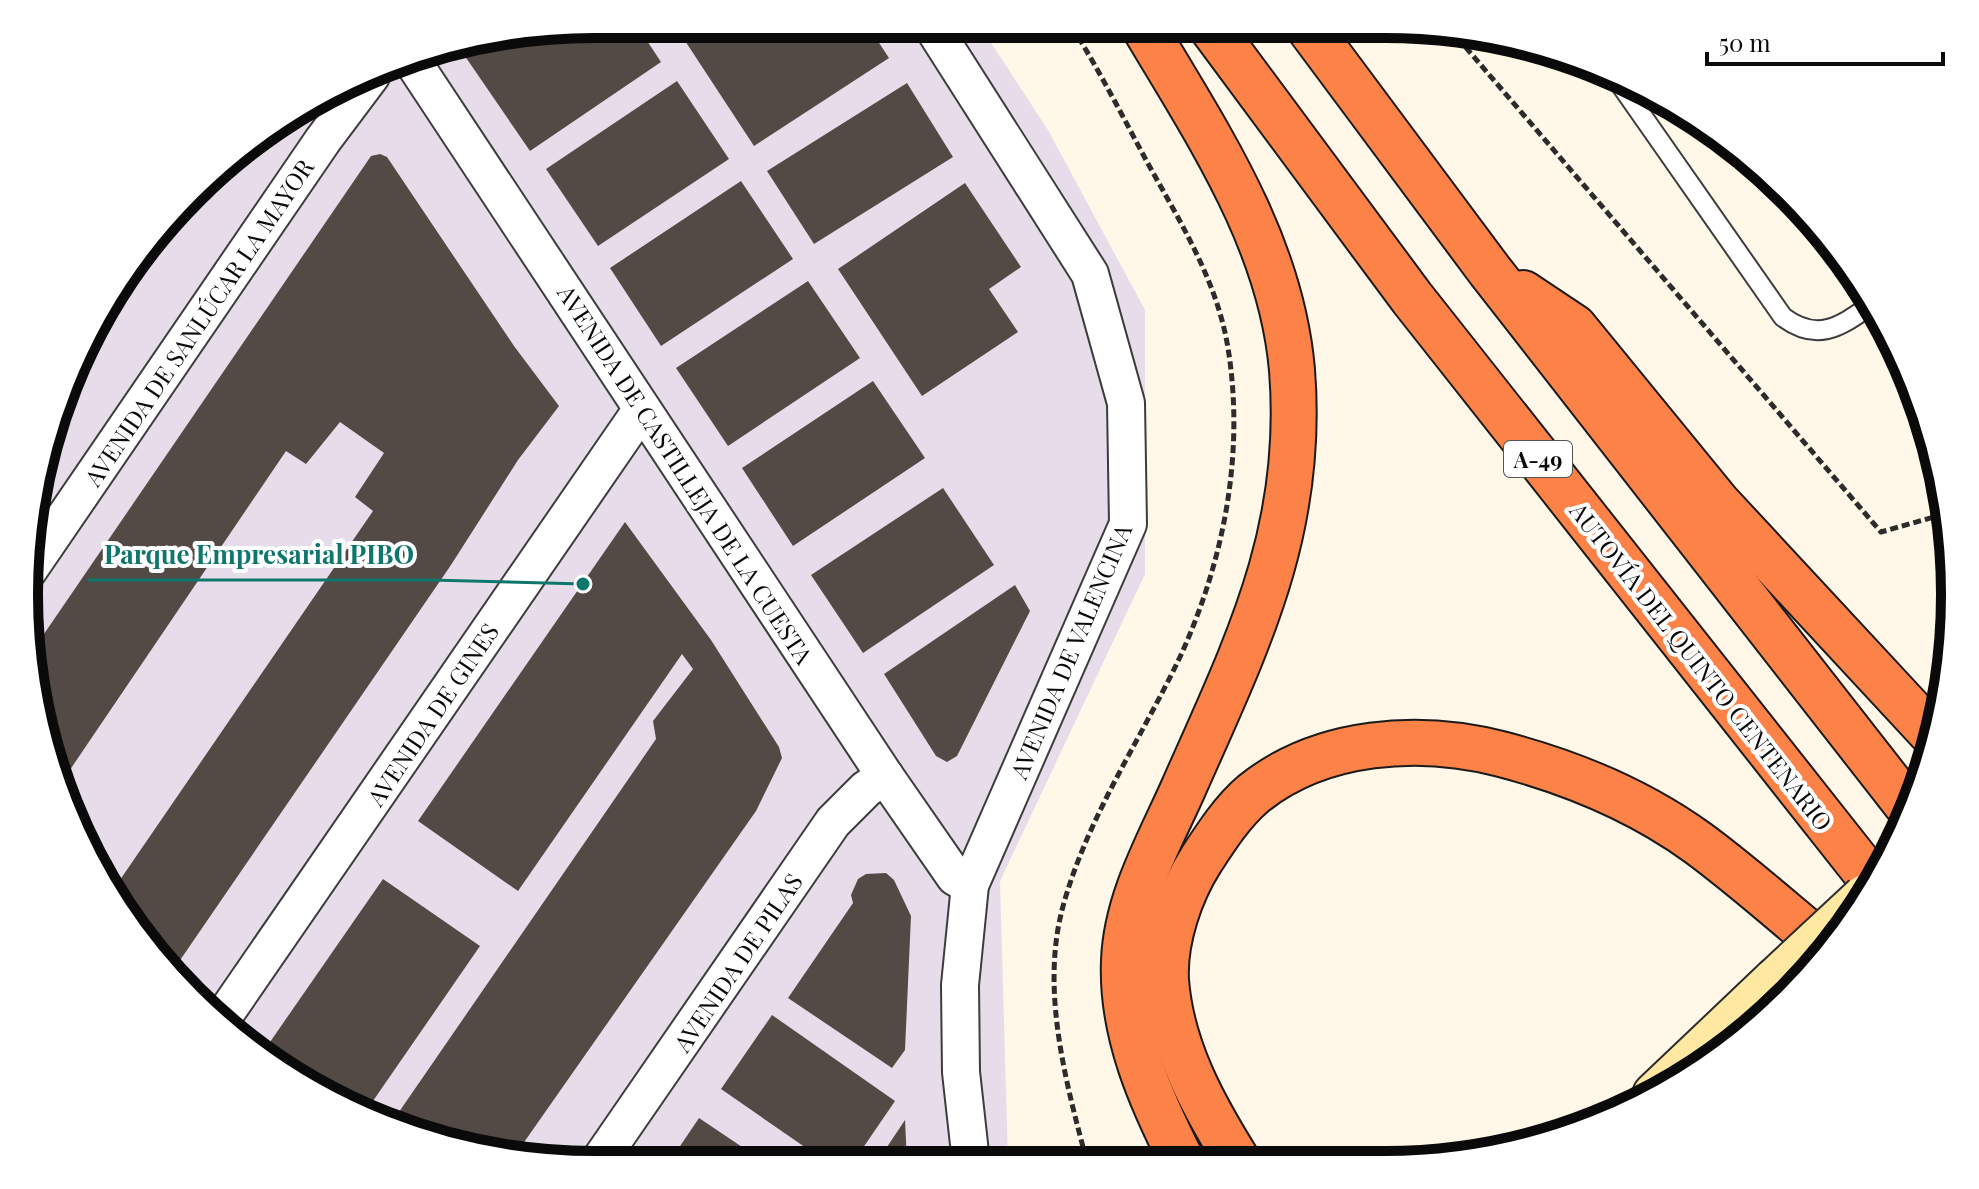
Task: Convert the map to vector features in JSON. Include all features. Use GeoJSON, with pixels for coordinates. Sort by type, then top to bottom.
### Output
{"type":"FeatureCollection","features":[{"type":"Feature","properties":{"kind":"highway"},"geometry":{"type":"LineString","coordinates":[[1150,38],[1229,171],[1259,235],[1278,297],[1292,368],[1295,439],[1289,503],[1273,571],[1249,641],[1149,865],[1131,914],[1124,960],[1126,1008],[1152,1105],[1177,1151]]}},
{"type":"Feature","properties":{"kind":"highway","name":"AUTOVÍA DEL QUINTO CENTENARIO"},"geometry":{"type":"LineString","coordinates":[[1219,38],[1412,298],[1866,873]]}},
{"type":"Feature","properties":{"kind":"highway"},"geometry":{"type":"LineString","coordinates":[[1316,38],[1490,271],[1902,799]]}},
{"type":"Feature","properties":{"kind":"highway"},"geometry":{"type":"LineString","coordinates":[[1490,271],[1574,327],[1717,502],[1925,726]]}},
{"type":"Feature","properties":{"kind":"highway"},"geometry":{"type":"LineString","coordinates":[[1230,1148],[1191,1080],[1173,1024],[1166,978],[1173,926],[1189,879],[1219,831],[1254,794],[1297,769],[1343,750],[1390,742],[1440,743],[1500,753],[1576,778],[1640,807],[1698,843],[1819,942]]}},
{"type":"Feature","properties":{"kind":"main road"},"geometry":{"type":"LineString","coordinates":[[1698,1054],[1825,935]]}},
{"type":"Feature","properties":{"kind":"street","name":"AVENIDA DE VALENCINA"},"geometry":{"type":"LineString","coordinates":[[940,38],[1090,274],[1126,403],[1128,524],[970,885],[960,985],[961,1072],[970,1151]]}},
{"type":"Feature","properties":{"kind":"street","name":"AVENIDA DE CASTILLEJA DE LA CUESTA"},"geometry":{"type":"LineString","coordinates":[[417,68],[885,776],[955,877],[970,885]]}},
{"type":"Feature","properties":{"kind":"street","name":"AVENIDA DE SANLÚCAR LA MAYOR"},"geometry":{"type":"LineString","coordinates":[[39,554],[323,140],[361,89]]}},
{"type":"Feature","properties":{"kind":"street","name":"AVENIDA DE GINES"},"geometry":{"type":"LineString","coordinates":[[227,1012],[642,409]]}},
{"type":"Feature","properties":{"kind":"street","name":"AVENIDA DE PILAS"},"geometry":{"type":"LineString","coordinates":[[606,1151],[833,822],[866,789],[885,776]]}},
{"type":"Feature","properties":{"kind":"lane"},"geometry":{"type":"LineString","coordinates":[[1626,93],[1783,317],[1798,329],[1820,331],[1844,324],[1863,311]]}},
{"type":"Feature","properties":{"kind":"path"},"geometry":{"type":"LineString","coordinates":[[1078,38],[1203,265],[1228,348],[1235,453],[1221,546],[1181,655],[1092,825],[1062,912],[1055,989],[1066,1083],[1084,1151]]}},
{"type":"Feature","properties":{"kind":"path"},"geometry":{"type":"LineString","coordinates":[[1463,44],[1881,532],[1935,517]]}},
{"type":"Feature","properties":{"kind":"shaded area"},"geometry":{"type":"Polygon","coordinates":[[[988,38],[1048,130],[1145,310],[1145,574],[1000,881],[1008,1151],[594,1151],[522,1146],[450,1132],[382,1109],[348,1094],[285,1057],[201,988],[132,904],[95,841],[80,807],[57,739],[49,703],[39,631],[38,594],[39,558],[49,486],[57,450],[80,382],[95,348],[132,285],[201,201],[285,132],[348,95],[450,57],[558,39],[988,38]]]}},
{"type":"Feature","properties":{"kind":"building"},"geometry":{"type":"Polygon","coordinates":[[[645,38],[661,62],[530,151],[463,54],[558,39],[645,38]]]}},
{"type":"Feature","properties":{"kind":"building"},"geometry":{"type":"Polygon","coordinates":[[[683,38],[876,38],[889,58],[754,146],[683,38]]]}},
{"type":"Feature","properties":{"kind":"building"},"geometry":{"type":"Polygon","coordinates":[[[677,81],[729,159],[598,246],[546,169],[677,81]]]}},
{"type":"Feature","properties":{"kind":"building"},"geometry":{"type":"Polygon","coordinates":[[[907,83],[953,157],[814,244],[767,171],[907,83]]]}},
{"type":"Feature","properties":{"kind":"building"},"geometry":{"type":"Polygon","coordinates":[[[380,154],[387,157],[514,346],[559,406],[518,460],[451,565],[178,963],[119,882],[373,511],[355,497],[384,453],[340,422],[306,464],[286,451],[68,773],[49,703],[40,640],[371,156],[380,154]]]}},
{"type":"Feature","properties":{"kind":"building"},"geometry":{"type":"Polygon","coordinates":[[[741,181],[793,259],[661,346],[610,268],[741,181]]]}},
{"type":"Feature","properties":{"kind":"building"},"geometry":{"type":"Polygon","coordinates":[[[965,183],[1021,267],[989,289],[1018,332],[922,396],[838,269],[965,183]]]}},
{"type":"Feature","properties":{"kind":"building"},"geometry":{"type":"Polygon","coordinates":[[[808,281],[860,358],[728,446],[676,368],[808,281]]]}},
{"type":"Feature","properties":{"kind":"building"},"geometry":{"type":"Polygon","coordinates":[[[873,381],[925,458],[793,546],[742,468],[873,381]]]}},
{"type":"Feature","properties":{"kind":"building"},"geometry":{"type":"Polygon","coordinates":[[[943,488],[994,565],[863,653],[811,575],[943,488]]]}},
{"type":"Feature","properties":{"kind":"building"},"geometry":{"type":"Polygon","coordinates":[[[625,522],[711,640],[779,747],[782,758],[756,811],[521,1146],[450,1132],[397,1114],[656,739],[653,721],[693,669],[682,654],[518,891],[418,821],[625,522]]]}},
{"type":"Feature","properties":{"kind":"building"},"geometry":{"type":"Polygon","coordinates":[[[1015,585],[1030,611],[957,756],[947,762],[936,756],[884,674],[1015,585]]]}},
{"type":"Feature","properties":{"kind":"building"},"geometry":{"type":"Polygon","coordinates":[[[886,873],[894,880],[911,916],[905,1050],[892,1068],[788,998],[853,903],[851,895],[858,879],[866,874],[886,873]]]}},
{"type":"Feature","properties":{"kind":"building"},"geometry":{"type":"Polygon","coordinates":[[[383,879],[480,946],[371,1104],[316,1076],[268,1045],[383,879]]]}},
{"type":"Feature","properties":{"kind":"building"},"geometry":{"type":"Polygon","coordinates":[[[772,1015],[895,1101],[861,1151],[811,1151],[721,1089],[772,1015]]]}},
{"type":"Feature","properties":{"kind":"building"},"geometry":{"type":"Polygon","coordinates":[[[699,1118],[748,1151],[677,1151],[699,1118]]]}},
{"type":"Feature","properties":{"kind":"building"},"geometry":{"type":"Polygon","coordinates":[[[905,1120],[906,1151],[884,1151],[905,1120]]]}},
{"type":"Feature","properties":{"kind":"place","name":"Parque Empresarial PIBO"},"geometry":{"type":"Point","coordinates":[583,584]}}]}
